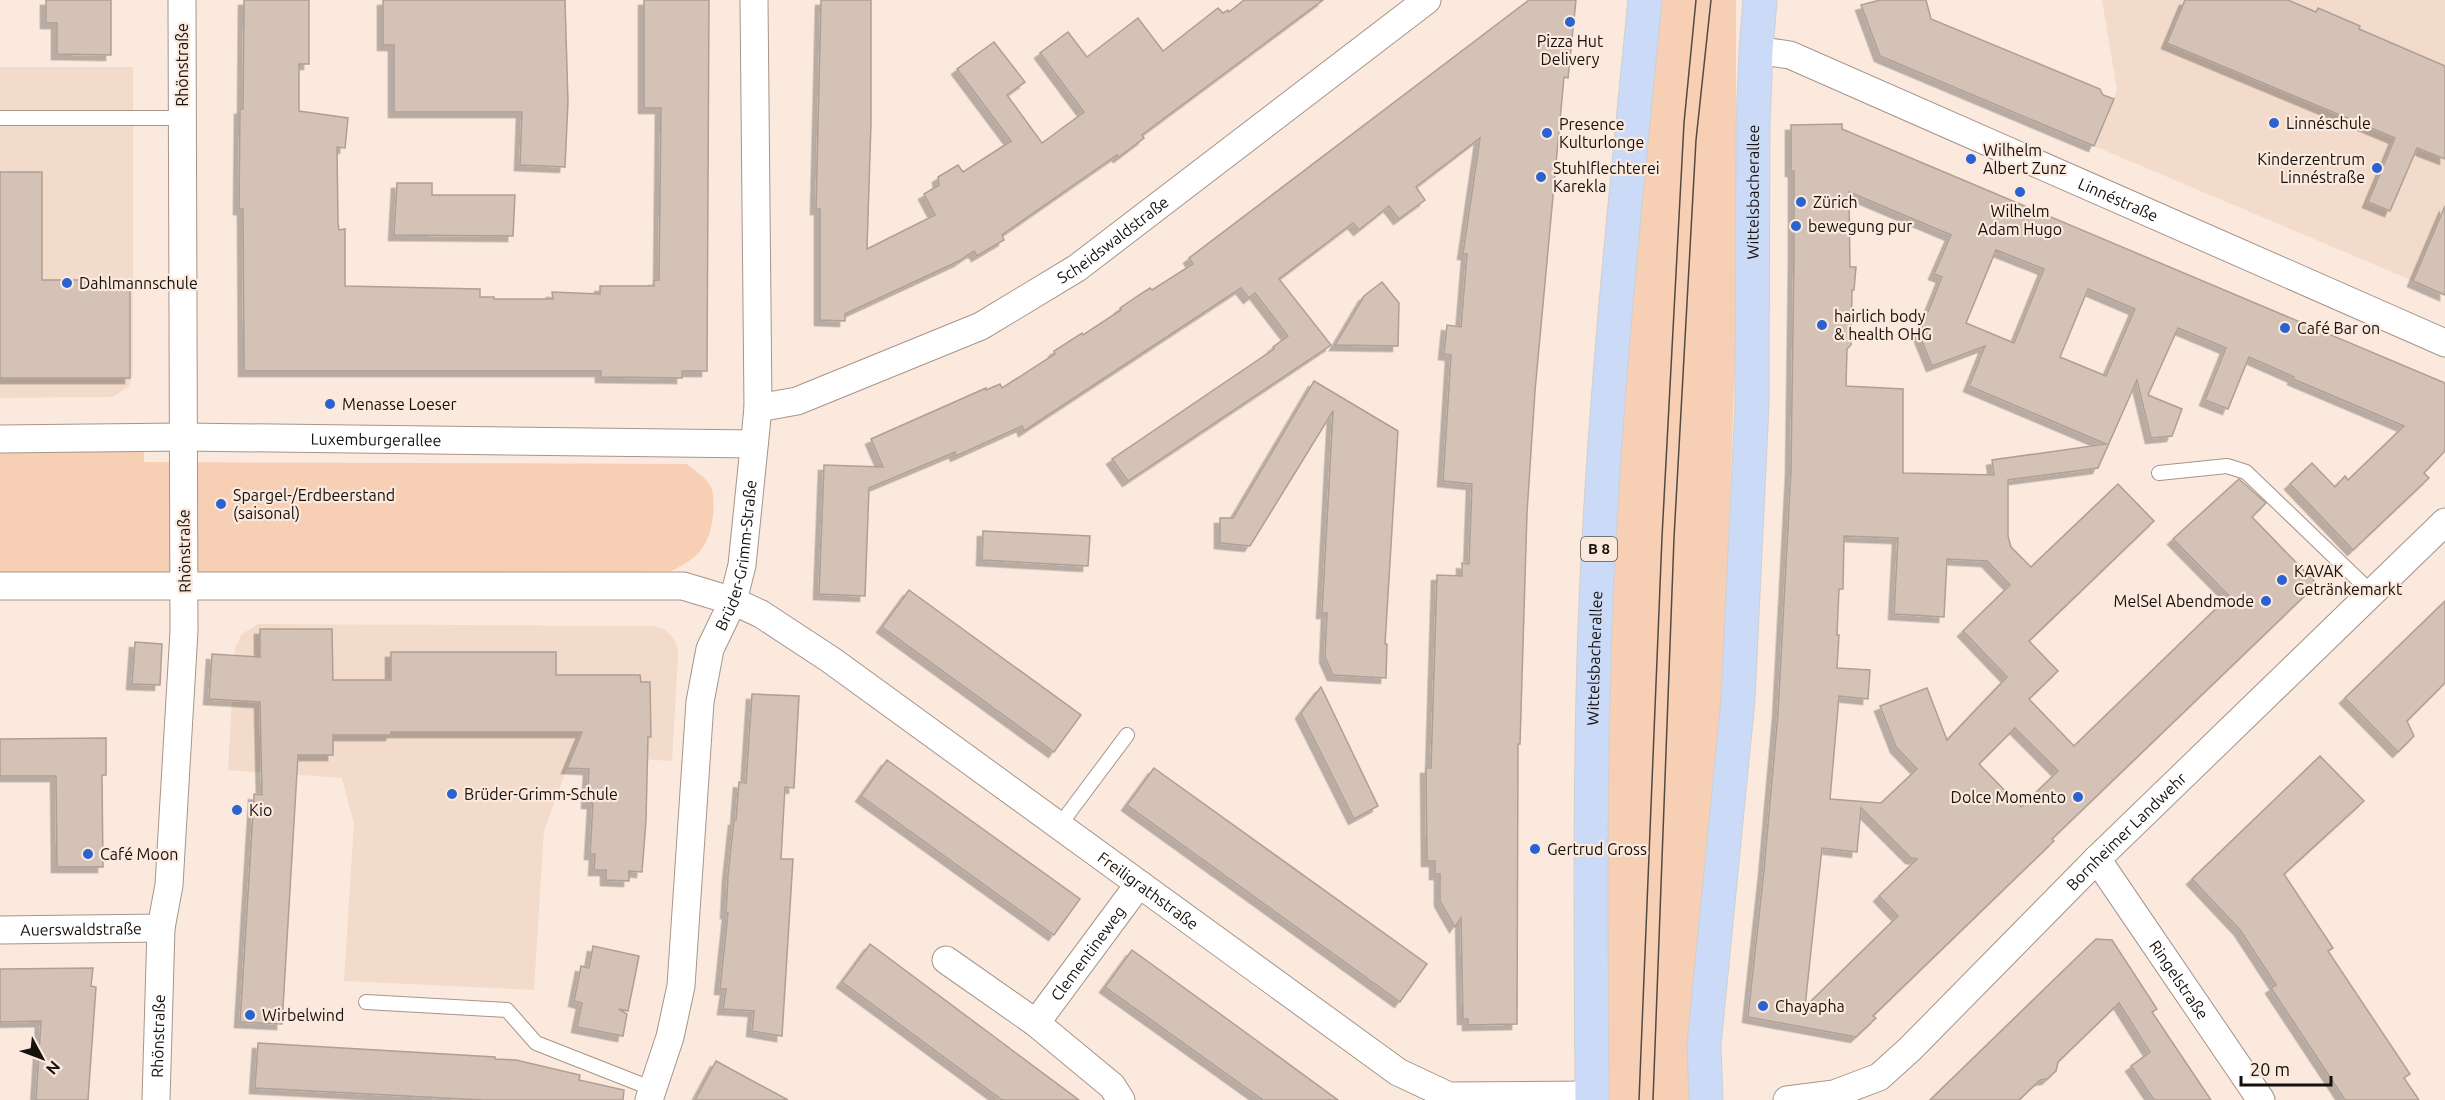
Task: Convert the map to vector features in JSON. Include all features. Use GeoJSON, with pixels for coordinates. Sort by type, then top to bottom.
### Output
{"type":"FeatureCollection","features":[{"type":"Feature","properties":{"kind":"main road","name":"Wittelsbacherallee"},"geometry":{"type":"LineString","coordinates":[[1592,1097],[1591,785],[1597,580],[1612,338],[1646,0]]}},
{"type":"Feature","properties":{"kind":"main road","name":"Wittelsbacherallee"},"geometry":{"type":"LineString","coordinates":[[1706,1100],[1704,1045],[1738,699],[1752,404],[1756,50],[1760,0]]}},
{"type":"Feature","properties":{"kind":"street","name":"Rhönstraße"},"geometry":{"type":"LineString","coordinates":[[156,1100],[161,928],[169,885],[184,588],[182,0]]}},
{"type":"Feature","properties":{"kind":"street","name":"Brüder-Grimm-Straße"},"geometry":{"type":"LineString","coordinates":[[651,1094],[670,1037],[681,986],[700,702],[710,649],[733,601],[742,565],[758,408],[754,0]]}},
{"type":"Feature","properties":{"kind":"street","name":"Scheidswaldstraße"},"geometry":{"type":"LineString","coordinates":[[758,408],[797,401],[981,326],[1077,268],[1427,0]]}},
{"type":"Feature","properties":{"kind":"street","name":"Linnéstraße"},"geometry":{"type":"LineString","coordinates":[[1756,50],[1790,55],[2445,343]]}},
{"type":"Feature","properties":{"kind":"street","name":"Luxemburgerallee"},"geometry":{"type":"LineString","coordinates":[[0,439],[183,437],[754,444]]}},
{"type":"Feature","properties":{"kind":"street","name":"Bornheimer Landwehr"},"geometry":{"type":"LineString","coordinates":[[1787,1100],[1834,1094],[1879,1077],[1910,1049],[2097,858],[2445,522]]}},
{"type":"Feature","properties":{"kind":"street"},"geometry":{"type":"LineString","coordinates":[[0,586],[184,588],[225,585],[683,586],[733,601]]}},
{"type":"Feature","properties":{"kind":"street","name":"Freiligrathstraße"},"geometry":{"type":"LineString","coordinates":[[733,601],[761,614],[831,660],[1398,1072],[1449,1096],[1592,1097]]}},
{"type":"Feature","properties":{"kind":"street","name":"Ringelstraße"},"geometry":{"type":"LineString","coordinates":[[2097,858],[2261,1100]]}},
{"type":"Feature","properties":{"kind":"street","name":"Clementineweg"},"geometry":{"type":"LineString","coordinates":[[1036,1023],[1139,884]]}},
{"type":"Feature","properties":{"kind":"street","name":"Auerswaldstraße"},"geometry":{"type":"LineString","coordinates":[[0,930],[161,928]]}},
{"type":"Feature","properties":{"kind":"street"},"geometry":{"type":"LineString","coordinates":[[946,960],[1036,1023],[1112,1086],[1121,1100]]}},
{"type":"Feature","properties":{"kind":"lane"},"geometry":{"type":"LineString","coordinates":[[0,118],[182,118]]}},
{"type":"Feature","properties":{"kind":"lane"},"geometry":{"type":"LineString","coordinates":[[2159,473],[2227,466],[2246,472],[2372,593]]}},
{"type":"Feature","properties":{"kind":"lane"},"geometry":{"type":"LineString","coordinates":[[1059,826],[1127,735]]}},
{"type":"Feature","properties":{"kind":"lane"},"geometry":{"type":"LineString","coordinates":[[366,1002],[507,1011],[536,1043],[651,1094]]}},
{"type":"Feature","properties":{"kind":"shaded area"},"geometry":{"type":"Polygon","coordinates":[[[1657,0],[1736,0],[1736,124],[1741,200],[1721,743],[1691,1100],[1606,1100],[1603,934],[1609,629],[1640,140],[1657,0]]]}},
{"type":"Feature","properties":{"kind":"shaded area","name":"Linnéschule"},"geometry":{"type":"Polygon","coordinates":[[[2102,0],[2445,0],[2445,206],[2413,281],[2094,146],[2117,90],[2102,0]]]}},
{"type":"Feature","properties":{"kind":"shaded area","name":"Dahlmannschule"},"geometry":{"type":"Polygon","coordinates":[[[0,67],[133,67],[133,372],[129,386],[113,397],[0,398],[0,67]]]}},
{"type":"Feature","properties":{"kind":"shaded area"},"geometry":{"type":"Polygon","coordinates":[[[0,425],[144,425],[144,462],[687,464],[709,483],[714,501],[713,515],[709,535],[701,550],[689,561],[671,571],[235,573],[0,580],[0,425]]]}},
{"type":"Feature","properties":{"kind":"shaded area","name":"Brüder-Grimm-Schule"},"geometry":{"type":"Polygon","coordinates":[[[258,624],[656,626],[666,630],[673,638],[678,649],[678,658],[672,761],[572,755],[544,831],[534,990],[344,981],[354,824],[342,778],[228,770],[235,647],[242,634],[258,624]]]}},
{"type":"Feature","properties":{"kind":"building"},"geometry":{"type":"Polygon","coordinates":[[[46,0],[111,0],[111,55],[57,54],[57,23],[46,23],[46,0]]]}},
{"type":"Feature","properties":{"kind":"building"},"geometry":{"type":"Polygon","coordinates":[[[244,0],[309,0],[309,64],[299,64],[299,111],[348,118],[345,148],[337,147],[338,223],[339,230],[345,229],[345,286],[480,289],[480,297],[494,297],[494,299],[553,299],[552,292],[600,294],[600,286],[654,286],[654,280],[659,280],[661,108],[644,108],[644,0],[709,0],[707,371],[682,371],[682,378],[601,377],[601,371],[244,371],[243,209],[239,209],[244,0]]]}},
{"type":"Feature","properties":{"kind":"building"},"geometry":{"type":"Polygon","coordinates":[[[383,0],[565,0],[568,102],[565,167],[520,165],[522,112],[394,112],[394,45],[383,45],[383,0]]]}},
{"type":"Feature","properties":{"kind":"building"},"geometry":{"type":"Polygon","coordinates":[[[821,0],[871,0],[871,123],[867,249],[935,215],[924,194],[939,185],[938,177],[958,165],[963,172],[1011,141],[957,69],[994,42],[1025,82],[1007,95],[1042,143],[1084,112],[1040,53],[1068,32],[1087,57],[1138,18],[1163,51],[1218,8],[1223,13],[1228,10],[1229,12],[1244,0],[1323,0],[1142,135],[1144,138],[1119,157],[1117,155],[1002,235],[1004,240],[977,256],[974,251],[959,261],[845,314],[845,321],[820,320],[820,209],[816,209],[821,0]]]}},
{"type":"Feature","properties":{"kind":"building"},"geometry":{"type":"Polygon","coordinates":[[[1529,0],[1576,0],[1568,78],[1564,77],[1535,391],[1527,513],[1520,744],[1518,744],[1517,1024],[1468,1025],[1468,1019],[1463,1019],[1461,918],[1455,927],[1440,901],[1440,874],[1435,874],[1435,861],[1427,861],[1426,768],[1431,768],[1437,575],[1462,576],[1462,563],[1469,564],[1472,484],[1443,481],[1451,355],[1444,354],[1447,325],[1461,327],[1467,254],[1463,254],[1480,138],[1416,187],[1425,200],[1399,219],[1389,206],[1359,230],[1353,223],[1279,279],[1331,345],[1128,481],[1112,459],[1274,349],[1273,347],[1288,336],[1255,293],[1249,298],[1241,288],[1024,431],[1022,426],[956,456],[955,452],[869,488],[865,596],[819,594],[824,465],[883,467],[871,439],[986,388],[986,390],[1000,384],[1002,388],[1055,354],[1054,351],[1121,310],[1120,308],[1136,297],[1150,288],[1152,290],[1193,264],[1189,258],[1529,0]]]}},
{"type":"Feature","properties":{"kind":"building"},"geometry":{"type":"Polygon","coordinates":[[[1880,0],[1926,0],[1931,19],[2100,89],[2103,95],[2114,99],[2094,146],[1880,56],[1861,5],[1880,0]]]}},
{"type":"Feature","properties":{"kind":"building"},"geometry":{"type":"Polygon","coordinates":[[[2185,0],[2288,0],[2316,12],[2318,8],[2360,26],[2359,29],[2445,66],[2445,159],[2417,148],[2390,211],[2368,202],[2395,138],[2167,43],[2185,0]]]}},
{"type":"Feature","properties":{"kind":"building"},"geometry":{"type":"Polygon","coordinates":[[[1842,124],[1842,129],[2445,383],[2445,451],[2424,473],[2429,478],[2353,550],[2290,484],[2312,463],[2335,487],[2345,476],[2348,480],[2404,426],[2293,379],[2294,377],[2249,357],[2228,409],[2205,400],[2226,348],[2178,328],[2148,395],[2182,409],[2172,436],[2151,438],[2137,380],[2098,468],[2008,480],[2008,536],[2011,547],[2031,567],[2118,484],[2154,521],[2029,641],[2058,671],[2029,699],[2074,746],[2229,596],[2173,539],[2239,479],[2266,503],[2252,517],[2317,584],[2052,839],[2054,841],[1873,1016],[1876,1018],[1856,1037],[1748,1017],[1778,713],[1791,470],[1794,171],[1791,171],[1791,125],[1842,124]],[[1849,192],[1850,267],[1856,267],[1854,290],[1852,290],[1851,345],[1847,349],[1846,386],[1903,389],[1903,473],[1994,475],[1992,460],[2106,444],[1969,386],[1985,346],[1932,366],[1919,334],[1942,277],[1934,274],[1951,235],[1849,192]],[[1996,250],[1966,323],[2014,343],[2044,269],[1996,250]],[[2088,289],[2060,357],[2106,376],[2135,309],[2088,289]],[[1844,536],[1843,589],[1839,589],[1837,668],[1870,670],[1868,699],[1839,696],[1830,799],[1881,803],[1917,769],[1896,747],[1880,706],[1927,688],[1947,740],[2007,677],[1963,631],[2010,585],[1987,561],[1947,559],[1944,617],[1894,614],[1898,538],[1844,536]],[[2015,728],[1979,764],[2021,807],[2058,771],[2015,728]],[[1861,808],[1857,852],[1822,848],[1805,1007],[1898,916],[1879,896],[1917,859],[1911,858],[1861,808]]]}},
{"type":"Feature","properties":{"kind":"building"},"geometry":{"type":"Polygon","coordinates":[[[0,172],[42,172],[42,280],[130,280],[130,378],[0,378],[0,172]]]}},
{"type":"Feature","properties":{"kind":"building"},"geometry":{"type":"Polygon","coordinates":[[[397,183],[432,183],[432,195],[515,195],[513,236],[394,235],[397,183]]]}},
{"type":"Feature","properties":{"kind":"building"},"geometry":{"type":"Polygon","coordinates":[[[2445,206],[2445,295],[2413,281],[2445,206]]]}},
{"type":"Feature","properties":{"kind":"building"},"geometry":{"type":"Polygon","coordinates":[[[1382,282],[1399,303],[1398,346],[1335,345],[1364,296],[1382,282]]]}},
{"type":"Feature","properties":{"kind":"building"},"geometry":{"type":"Polygon","coordinates":[[[1314,381],[1398,431],[1385,644],[1387,644],[1386,678],[1333,675],[1325,657],[1327,613],[1322,613],[1333,411],[1250,546],[1220,543],[1220,518],[1233,518],[1314,381]]]}},
{"type":"Feature","properties":{"kind":"building"},"geometry":{"type":"Polygon","coordinates":[[[983,531],[1090,536],[1088,566],[982,560],[983,531]]]}},
{"type":"Feature","properties":{"kind":"building"},"geometry":{"type":"Polygon","coordinates":[[[909,590],[1081,715],[1054,752],[882,627],[909,590]]]}},
{"type":"Feature","properties":{"kind":"building"},"geometry":{"type":"Polygon","coordinates":[[[2445,601],[2445,683],[2407,721],[2414,736],[2398,752],[2345,698],[2445,601]]]}},
{"type":"Feature","properties":{"kind":"building"},"geometry":{"type":"Polygon","coordinates":[[[260,629],[332,629],[333,680],[391,680],[391,652],[556,652],[556,675],[640,675],[641,682],[650,682],[651,737],[648,737],[642,872],[629,871],[629,881],[606,880],[606,870],[594,870],[595,854],[590,854],[593,803],[587,803],[589,769],[567,768],[582,732],[391,732],[391,735],[333,735],[333,755],[298,755],[282,1024],[240,1022],[254,794],[262,795],[260,702],[209,699],[212,654],[260,657],[260,629]]]}},
{"type":"Feature","properties":{"kind":"building"},"geometry":{"type":"Polygon","coordinates":[[[135,642],[162,644],[160,685],[132,684],[135,642]]]}},
{"type":"Feature","properties":{"kind":"building"},"geometry":{"type":"Polygon","coordinates":[[[1321,687],[1378,806],[1354,819],[1301,713],[1321,687]]]}},
{"type":"Feature","properties":{"kind":"building"},"geometry":{"type":"Polygon","coordinates":[[[752,694],[799,696],[794,788],[785,787],[781,859],[793,859],[782,1036],[752,1031],[754,1011],[723,1009],[726,989],[720,989],[728,913],[726,913],[728,875],[739,782],[746,783],[752,694]]]}},
{"type":"Feature","properties":{"kind":"building"},"geometry":{"type":"Polygon","coordinates":[[[106,738],[106,775],[102,775],[103,867],[57,867],[56,776],[0,776],[0,739],[106,738]]]}},
{"type":"Feature","properties":{"kind":"building"},"geometry":{"type":"Polygon","coordinates":[[[2320,756],[2364,801],[2284,874],[2333,948],[2328,951],[2410,1074],[2404,1078],[2419,1100],[2345,1100],[2271,988],[2276,985],[2240,930],[2192,879],[2320,756]]]}},
{"type":"Feature","properties":{"kind":"building"},"geometry":{"type":"Polygon","coordinates":[[[887,760],[1080,899],[1054,935],[861,796],[887,760]]]}},
{"type":"Feature","properties":{"kind":"building"},"geometry":{"type":"Polygon","coordinates":[[[1154,768],[1427,964],[1400,1002],[1127,805],[1154,768]]]}},
{"type":"Feature","properties":{"kind":"building"},"geometry":{"type":"Polygon","coordinates":[[[2096,939],[2112,940],[2157,1009],[2152,1012],[2211,1100],[2154,1100],[2131,1066],[2150,1052],[2119,1003],[2058,1062],[2056,1071],[2047,1079],[2040,1080],[2019,1100],[1930,1100],[2096,939]]]}},
{"type":"Feature","properties":{"kind":"building"},"geometry":{"type":"Polygon","coordinates":[[[870,944],[1079,1100],[1002,1100],[842,982],[870,944]]]}},
{"type":"Feature","properties":{"kind":"building"},"geometry":{"type":"Polygon","coordinates":[[[593,946],[639,956],[628,1011],[619,1009],[627,1014],[623,1036],[577,1027],[582,1003],[574,1001],[581,966],[589,968],[593,946]]]}},
{"type":"Feature","properties":{"kind":"building"},"geometry":{"type":"Polygon","coordinates":[[[1132,950],[1338,1100],[1263,1100],[1105,987],[1132,950]]]}},
{"type":"Feature","properties":{"kind":"building"},"geometry":{"type":"Polygon","coordinates":[[[93,968],[91,986],[96,987],[88,1100],[36,1100],[41,1021],[0,1022],[0,969],[93,968]]]}},
{"type":"Feature","properties":{"kind":"building"},"geometry":{"type":"Polygon","coordinates":[[[258,1043],[516,1060],[580,1075],[579,1080],[624,1090],[623,1100],[483,1100],[255,1088],[258,1043]]]}},
{"type":"Feature","properties":{"kind":"building"},"geometry":{"type":"Polygon","coordinates":[[[716,1061],[788,1100],[695,1100],[716,1061]]]}},
{"type":"Feature","properties":{"kind":"tram line"},"geometry":{"type":"LineString","coordinates":[[1639,1100],[1662,537],[1684,123],[1696,0]]}},
{"type":"Feature","properties":{"kind":"tram line"},"geometry":{"type":"LineString","coordinates":[[1653,1100],[1674,538],[1696,140],[1711,0]]}},
{"type":"Feature","properties":{"kind":"place","name":"Pizza Hut Delivery"},"geometry":{"type":"Point","coordinates":[1570,22]}},
{"type":"Feature","properties":{"kind":"place","name":"Linnéschule"},"geometry":{"type":"Point","coordinates":[2274,123]}},
{"type":"Feature","properties":{"kind":"place","name":"Presence Kulturlonge"},"geometry":{"type":"Point","coordinates":[1547,133]}},
{"type":"Feature","properties":{"kind":"place","name":"Wilhelm Albert Zunz"},"geometry":{"type":"Point","coordinates":[1971,159]}},
{"type":"Feature","properties":{"kind":"place","name":"Kinderzentrum Linnéstraße"},"geometry":{"type":"Point","coordinates":[2377,168]}},
{"type":"Feature","properties":{"kind":"place","name":"Stuhlflechterei Karekla"},"geometry":{"type":"Point","coordinates":[1541,177]}},
{"type":"Feature","properties":{"kind":"place","name":"Wilhelm Adam Hugo"},"geometry":{"type":"Point","coordinates":[2020,192]}},
{"type":"Feature","properties":{"kind":"place","name":"Zürich"},"geometry":{"type":"Point","coordinates":[1801,202]}},
{"type":"Feature","properties":{"kind":"place","name":"bewegung pur"},"geometry":{"type":"Point","coordinates":[1796,226]}},
{"type":"Feature","properties":{"kind":"place","name":"Dahlmannschule"},"geometry":{"type":"Point","coordinates":[67,283]}},
{"type":"Feature","properties":{"kind":"place","name":"hairlich body & health OHG"},"geometry":{"type":"Point","coordinates":[1822,325]}},
{"type":"Feature","properties":{"kind":"place","name":"Café Bar on"},"geometry":{"type":"Point","coordinates":[2285,328]}},
{"type":"Feature","properties":{"kind":"place","name":"Menasse Loeser"},"geometry":{"type":"Point","coordinates":[330,404]}},
{"type":"Feature","properties":{"kind":"place","name":"Spargel-/Erdbeerstand (saisonal)"},"geometry":{"type":"Point","coordinates":[221,504]}},
{"type":"Feature","properties":{"kind":"place","name":"KAVAK Getränkemarkt"},"geometry":{"type":"Point","coordinates":[2282,580]}},
{"type":"Feature","properties":{"kind":"place","name":"MelSel Abendmode"},"geometry":{"type":"Point","coordinates":[2266,601]}},
{"type":"Feature","properties":{"kind":"place","name":"Brüder-Grimm-Schule"},"geometry":{"type":"Point","coordinates":[452,794]}},
{"type":"Feature","properties":{"kind":"place","name":"Dolce Momento"},"geometry":{"type":"Point","coordinates":[2078,797]}},
{"type":"Feature","properties":{"kind":"place","name":"Kio"},"geometry":{"type":"Point","coordinates":[237,810]}},
{"type":"Feature","properties":{"kind":"place","name":"Gertrud Gross"},"geometry":{"type":"Point","coordinates":[1535,849]}},
{"type":"Feature","properties":{"kind":"place","name":"Café Moon"},"geometry":{"type":"Point","coordinates":[88,854]}},
{"type":"Feature","properties":{"kind":"place","name":"Chayapha"},"geometry":{"type":"Point","coordinates":[1763,1006]}},
{"type":"Feature","properties":{"kind":"place","name":"Wirbelwind"},"geometry":{"type":"Point","coordinates":[250,1015]}}]}
